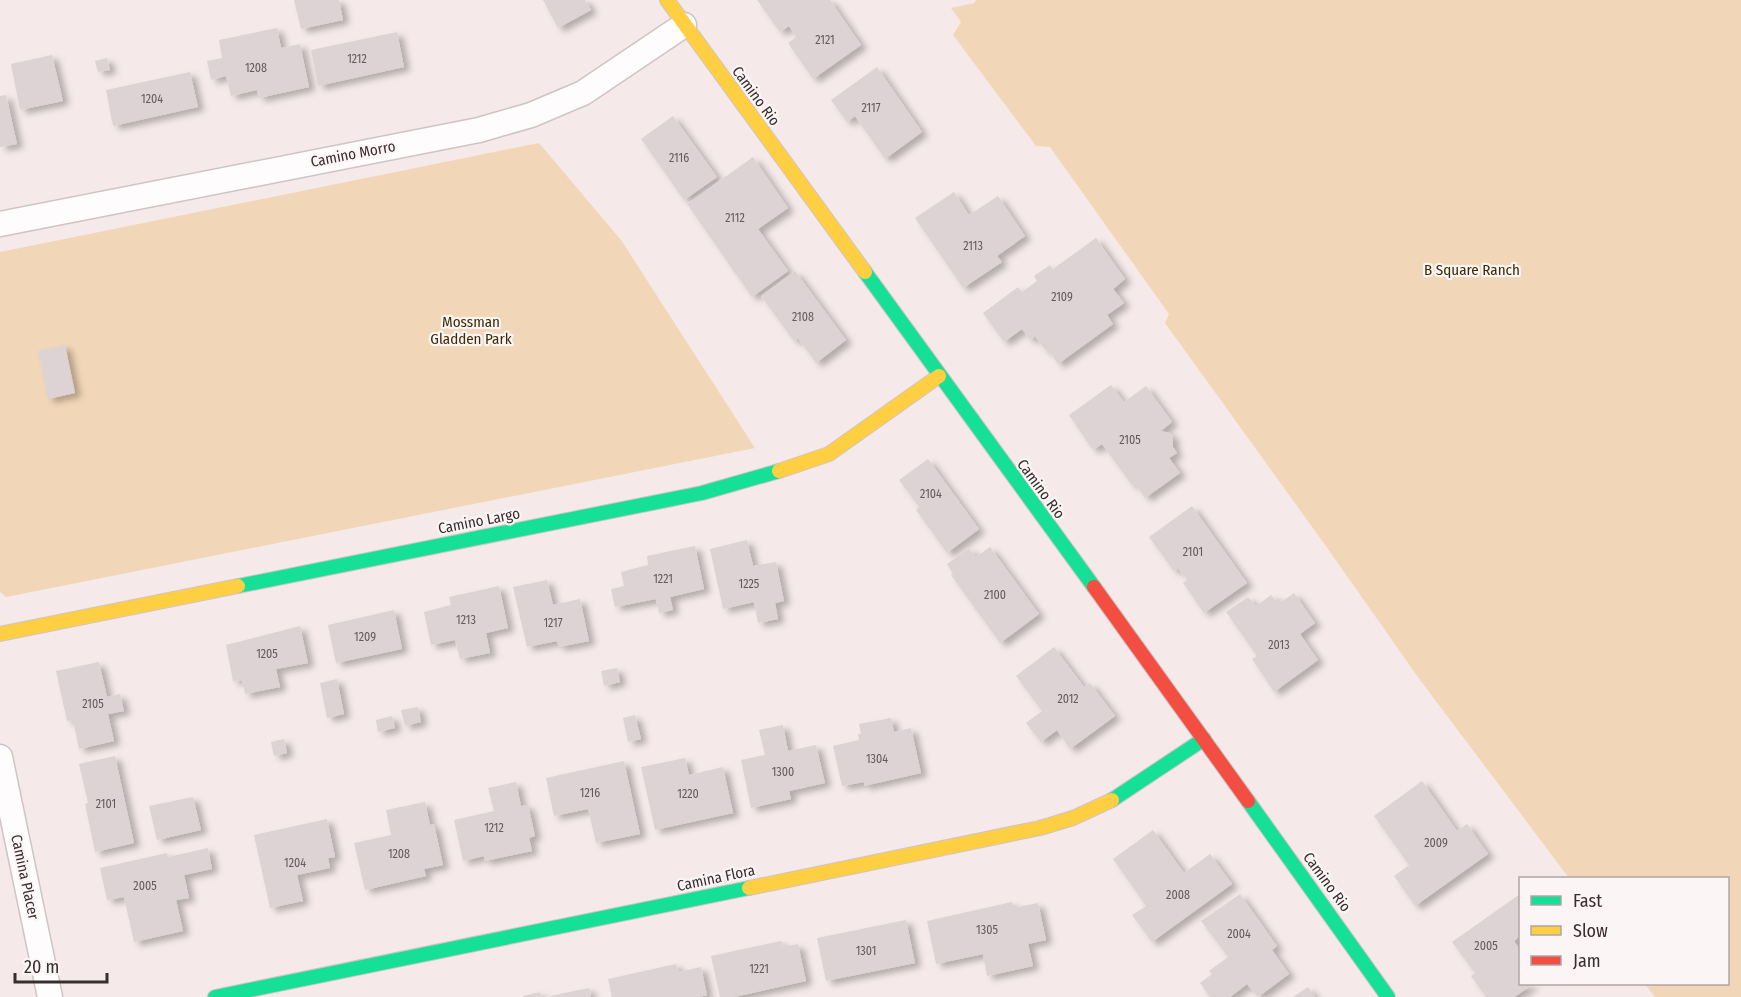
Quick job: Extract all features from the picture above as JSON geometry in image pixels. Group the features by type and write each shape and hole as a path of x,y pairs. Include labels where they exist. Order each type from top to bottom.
{"street":[{"name":"Camino Rio","path":"667,0 1204,739 1388,997"},
{"name":"Camino Morro","path":"0,224 479,130 531,115 583,93 684,25"},
{"name":"Camino Largo","path":"0,634 702,493 772,474 829,454 939,376"},
{"name":"Camina Flora","path":"215,997 1040,828 1073,818 1118,797 1204,739"},
{"name":"Camina Placer","path":"0,757 50,997"}],"green space":[{"name":"B Square Ranch","path":"976,0 1741,0 1741,997 1655,997 1646,985 1729,985 1729,877 1568,877 1420,680 1165,323 1169,314 1050,147 1036,146 953,35 961,22 951,8 974,3"},
{"name":"Mossman Gladden Park","path":"539,143 621,240 755,448 6,597 0,592 0,252"}],"building":[{"path":"294,0 339,0 343,20 301,29"},
{"path":"543,0 585,0 591,10 558,28"},
{"path":"757,0 830,0 861,45 813,79 788,43 796,37 789,26 780,32"},
{"path":"277,28 281,48 300,44 309,87 259,98 257,90 231,96 226,76 211,80 207,61 222,58 219,40"},
{"path":"397,32 404,67 318,86 311,50"},
{"path":"52,55 63,101 20,110 11,64"},
{"path":"107,58 110,70 98,72 95,61"},
{"path":"877,67 922,132 885,159 855,116 847,122 831,100"},
{"path":"190,72 198,107 113,126 106,90"},
{"path":"6,95 17,144 0,147 0,96"},
{"path":"673,116 717,177 684,200 641,139"},
{"path":"753,157 788,208 758,229 788,271 752,297 687,204"},
{"path":"954,192 969,215 998,196 1025,236 997,256 1002,262 963,288 915,218"},
{"path":"1096,238 1125,279 1113,289 1124,303 1107,315 1113,324 1058,364 1035,336 1030,340 1022,329 1004,342 983,313 1018,287 1022,292 1037,281 1034,276 1050,265 1053,269"},
{"path":"795,271 846,340 816,363 798,338 794,341 761,296"},
{"path":"65,345 75,393 48,399 38,351"},
{"path":"1111,385 1124,402 1146,386 1172,422 1161,431 1170,433 1173,437 1173,447 1177,453 1169,458 1180,473 1145,498 1135,483 1132,485 1102,444 1093,450 1069,415"},
{"path":"928,459 979,529 947,553 916,510 919,507 899,480"},
{"path":"1192,506 1247,583 1204,613 1183,583 1187,580 1178,568 1174,571 1149,537"},
{"path":"747,540 753,566 776,562 784,601 775,603 778,619 758,623 754,602 723,609 710,549"},
{"path":"695,546 704,589 670,597 673,610 659,613 656,599 615,607 611,589 624,586 621,572 648,565 647,556"},
{"path":"990,547 1039,614 1000,643 951,575 953,574 947,564 969,548 976,557"},
{"path":"547,580 553,605 580,599 589,641 559,647 557,641 527,647 513,587"},
{"path":"499,586 508,628 486,633 490,653 460,659 455,640 431,645 424,612 451,605 449,597"},
{"path":"1294,593 1315,623 1300,634 1318,660 1274,692 1252,659 1257,656 1226,612 1248,597 1256,606 1271,595 1275,600 1279,598 1281,602"},
{"path":"394,610 402,649 336,663 328,625"},
{"path":"300,626 308,663 276,669 280,687 245,694 242,680 233,681 226,645"},
{"path":"1054,647 1084,687 1090,683 1115,716 1070,749 1057,730 1041,742 1026,723 1042,711 1016,676"},
{"path":"99,662 107,697 120,694 124,711 108,714 114,741 79,749 73,720 67,721 56,671"},
{"path":"617,668 620,682 604,686 601,671"},
{"path":"337,679 344,714 327,718 320,683"},
{"path":"418,707 421,722 405,726 401,710"},
{"path":"635,715 641,739 628,742 623,718"},
{"path":"392,716 395,728 378,732 376,720"},
{"path":"891,718 894,732 911,728 921,773 864,786 864,782 842,786 833,746 859,740 858,734 861,734 859,724"},
{"path":"783,725 788,751 816,745 825,783 789,791 791,799 751,808 741,760 765,755 759,730"},
{"path":"284,739 287,753 274,756 271,742"},
{"path":"115,756 134,843 95,852 85,804 88,803 79,764"},
{"path":"685,758 689,775 723,767 733,813 655,830 641,767"},
{"path":"624,761 640,834 596,843 588,809 554,816 546,778"},
{"path":"1422,781 1457,831 1467,824 1488,854 1415,906 1394,876 1409,865 1374,816"},
{"path":"516,782 521,806 528,805 535,836 529,838 532,851 485,861 484,856 463,861 454,820 494,811 488,788"},
{"path":"193,797 201,830 157,840 149,806"},
{"path":"425,802 430,825 434,824 443,865 424,869 426,876 365,890 354,843 391,835 386,810"},
{"path":"327,819 335,857 328,858 330,868 297,875 303,901 270,908 254,835"},
{"path":"1153,830 1184,873 1210,854 1232,884 1152,942 1132,915 1146,906 1113,859"},
{"path":"208,848 212,869 184,875 189,898 176,900 183,931 134,942 124,897 107,900 100,868 167,853 168,857"},
{"path":"1240,894 1277,946 1272,950 1289,974 1258,997 1247,984 1230,997 1210,997 1200,983 1212,974 1209,971 1228,957 1201,921"},
{"path":"1519,895 1519,937 1514,941 1519,948 1519,985 1532,985 1514,997 1486,997 1471,976 1475,973 1452,942"},
{"path":"1012,902 1013,908 1038,903 1046,940 1028,944 1033,966 987,976 983,954 936,964 927,921"},
{"path":"906,920 915,963 826,981 817,938"},
{"path":"781,941 783,947 798,944 806,981 734,997 720,997 711,956"},
{"path":"676,964 679,972 701,967 707,995 699,997 612,997 608,979"},
{"path":"1308,987 1315,997 1293,997"},
{"path":"589,988 591,997 550,997 550,996"},
{"path":"540,992 541,997 523,997 523,996"}],"traffic: fast":[{"path":"865,272 1094,587"},
{"path":"238,586 702,493 779,471"},
{"path":"1112,800 1204,739"},
{"path":"1248,801 1388,997"},
{"path":"215,997 749,888"}],"traffic: slow":[{"path":"667,0 865,272"},
{"path":"779,471 829,454 939,376"},
{"path":"0,634 238,586"},
{"path":"749,888 1040,828 1073,818 1112,800"}],"traffic: jam":[{"path":"1094,587 1248,801"}]}
